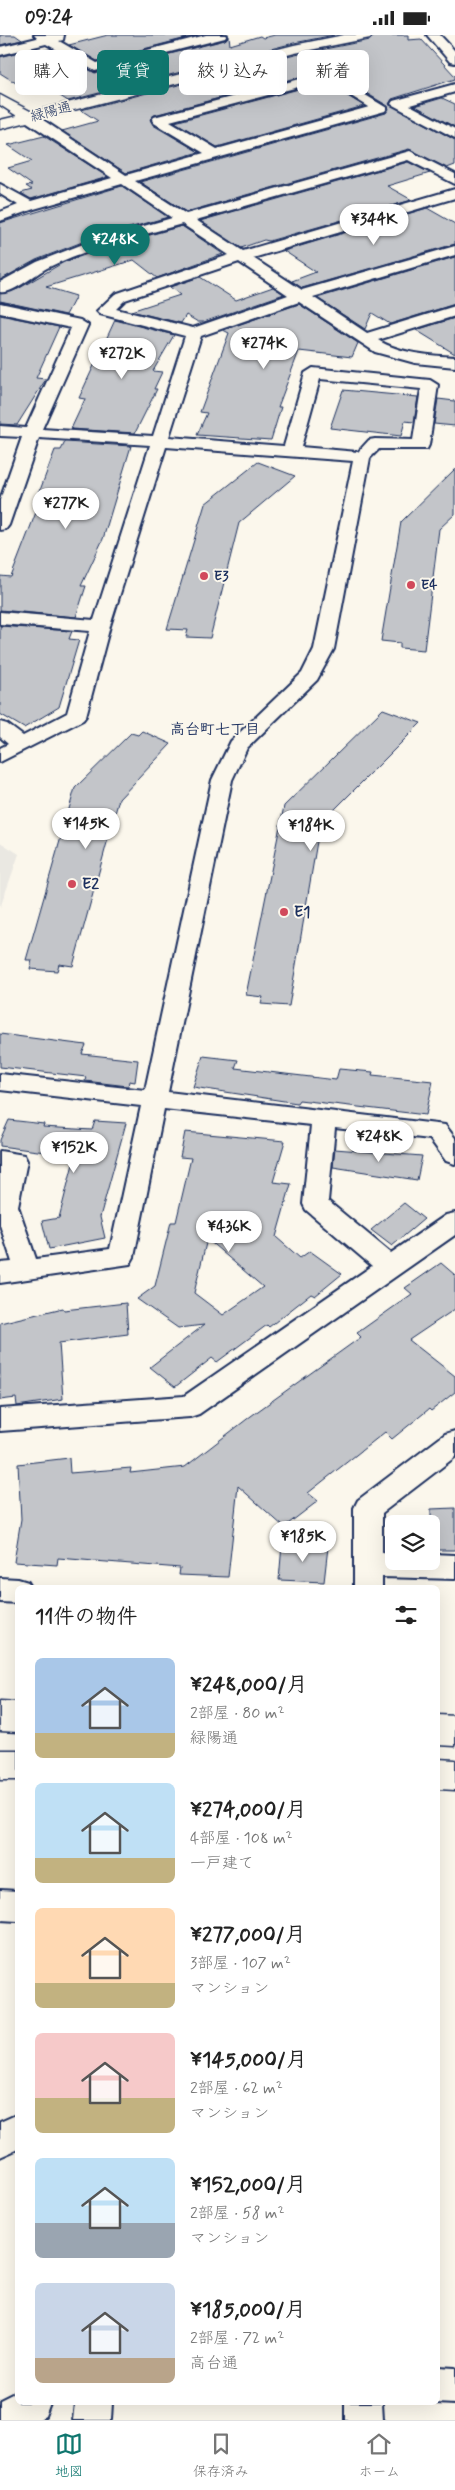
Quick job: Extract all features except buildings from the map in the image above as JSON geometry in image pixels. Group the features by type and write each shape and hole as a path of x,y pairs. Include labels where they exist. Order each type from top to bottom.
{"street":[{"path":"0,51 44,37 66,35"},
{"path":"44,37 95,67 221,35"},
{"name":"緑陽通","path":"0,125 294,49 365,35"},
{"path":"433,35 455,59"},
{"path":"0,217 29,206 380,109 327,76 159,120 215,154"},
{"path":"455,88 398,104 455,134"},
{"path":"0,99 381,349 400,355 455,362"},
{"path":"0,287 4,288 42,265 96,244 410,155 455,180"},
{"path":"0,188 29,206"},
{"path":"455,193 239,257 120,297 105,311 194,333 300,296 455,250"},
{"path":"0,308 80,325 32,433 0,525"},
{"path":"364,339 455,311"},
{"path":"0,756 76,716 101,625 194,333"},
{"path":"0,1273 26,1268 121,1257 222,780 238,745 310,676 324,649 362,457 375,444 421,445 430,385 313,373 291,452"},
{"path":"0,431 362,457"},
{"path":"0,618 101,625"},
{"path":"0,728 22,744"},
{"path":"0,1082 437,1131 455,1155"},
{"path":"324,1119 315,1204 389,1267"},
{"path":"0,1160 15,1161 6,1206 26,1268"},
{"path":"0,1419 190,1406 455,1222"},
{"path":"455,1442 368,1508 368,1576 455,1567"},
{"path":"0,1590 15,1591"},
{"path":"0,1717 15,1717"},
{"path":"440,1730 455,1731"},
{"path":"0,1765 15,1765"},
{"path":"440,1774 455,1775"},
{"path":"0,1905 15,1906"},
{"path":"0,2139 15,2132"},
{"path":"440,2385 455,2385"},
{"path":"0,2420 28,2405"},
{"path":"92,2420 94,2405"},
{"path":"364,2405 364,2420"}],"shaded area":[{"path":"0,842 19,854 0,908"}],"place":[{"name":"E3","path":"204,576"},
{"name":"E4","path":"411,585"},
{"name":"E2","path":"72,884"},
{"name":"E1","path":"284,912"}],"district":[{"name":"高台町七丁目","path":"215,730"}]}
